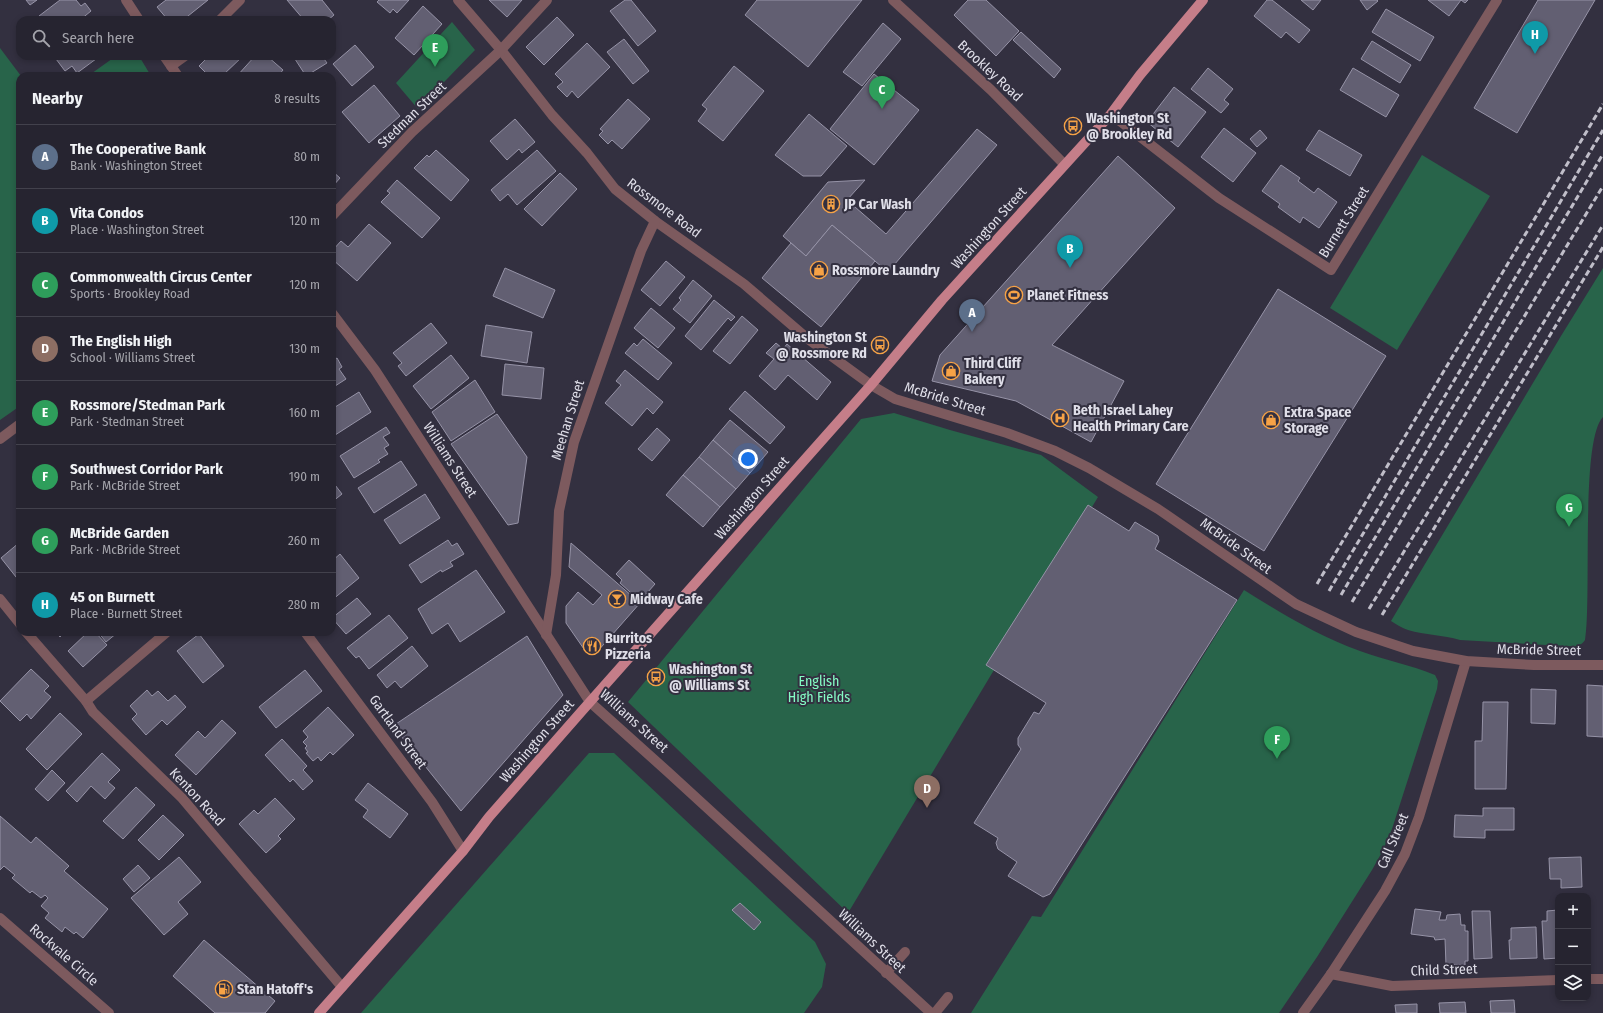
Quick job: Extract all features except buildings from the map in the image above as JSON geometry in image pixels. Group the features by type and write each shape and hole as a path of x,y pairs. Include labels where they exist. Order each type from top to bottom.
{"main road":[{"name":"Washington Street","path":"319,1013 463,851 489,817 590,702 871,385 942,300 1111,114 1140,75 1203,0"}],"street":[{"path":"126,0 137,16"},
{"path":"224,16 240,0"},
{"name":"Rossmore Road","path":"458,0 501,50 552,115 587,153 615,189 655,222 744,284 808,339 871,385"},
{"name":"Stedman Street","path":"336,212 412,132 501,50 547,0"},
{"name":"Brookley Road","path":"893,0 991,90 1064,164"},
{"name":"Burnett Street","path":"1111,114 1219,198 1331,270 1497,0"},
{"path":"167,60 175,72"},
{"path":"171,66 179,60"},
{"name":"Meehan Street","path":"546,635 556,575 559,511 574,442 641,251 655,222"},
{"name":"Williams Street","path":"336,318 375,370 590,702 931,1013"},
{"name":"McBride Street","path":"871,385 895,399 1007,433 1055,451 1095,471 1194,533 1285,598 1330,621 1384,642 1419,652 1466,661 1534,665 1603,665"},
{"path":"0,439 16,427"},
{"path":"0,599 16,619"},
{"name":"Kenton Road","path":"29,636 86,701 93,712 182,798 342,987"},
{"path":"86,701 162,636"},
{"name":"Gartland Street","path":"308,636 432,802 463,851"},
{"name":"Call Street","path":"1303,1013 1331,974 1385,891 1407,849 1440,749 1466,661"},
{"name":"Rockvale Circle","path":"0,918 109,1013"},
{"path":"886,973 905,952"},
{"name":"Child Street","path":"1331,974 1392,986 1555,980"},
{"path":"1591,979 1603,978"},
{"path":"935,1013 948,997"}],"green space":[{"path":"452,22 475,50 418,109 396,83"},
{"path":"0,48 18,72 16,72 16,409 0,420"},
{"path":"110,60 141,60 149,72 94,72"},
{"path":"1422,155 1490,196 1397,350 1330,308"},
{"path":"1603,268 1603,417 1596,432 1591,456 1588,522 1588,591 1585,640 1581,644 1573,646 1460,640 1414,632 1399,626 1391,621"},
{"name":"English High Fields","path":"894,413 1041,455 1098,497 848,913 628,702 861,419"},
{"path":"1244,590 1329,638 1360,651 1435,675 1438,681 1437,689 1392,829 1382,852 1317,957 1279,1013 971,1013 1032,916 1041,917"},
{"path":"589,753 614,753 815,942 826,964 822,987 804,1013 361,1013"}],"railway":[{"path":"1317,584 1603,104"},
{"path":"1329,591 1603,130"},
{"path":"1341,595 1603,154"},
{"path":"1352,602 1603,186"},
{"path":"1369,609 1603,225"},
{"path":"1382,615 1603,247"}],"place":[{"name":"45 on Burnett","path":"1535,54"},
{"name":"Rossmore/Stedman Park","path":"435,67"},
{"name":"Commonwealth Circus Center","path":"882,109"},
{"name":"Washington St @ Brookley Rd","path":"1073,126"},
{"name":"JP Car Wash","path":"831,204"},
{"name":"Vita Condos","path":"1070,268"},
{"name":"Rossmore Laundry","path":"819,270"},
{"name":"Planet Fitness","path":"1014,295"},
{"name":"The Cooperative Bank","path":"972,332"},
{"name":"Washington St @ Rossmore Rd","path":"880,345"},
{"name":"Third Cliff Bakery","path":"951,371"},
{"name":"Beth Israel Lahey Health Primary Care","path":"1060,418"},
{"name":"Extra Space Storage","path":"1271,420"},
{"name":"McBride Garden","path":"1569,527"},
{"name":"Midway Cafe","path":"617,599"},
{"name":"Burritos Pizzeria","path":"592,646"},
{"name":"Washington St @ Williams St","path":"656,677"},
{"name":"Southwest Corridor Park","path":"1277,759"},
{"name":"The English High","path":"927,808"},
{"name":"Stan Hatoff's","path":"224,989"}]}
